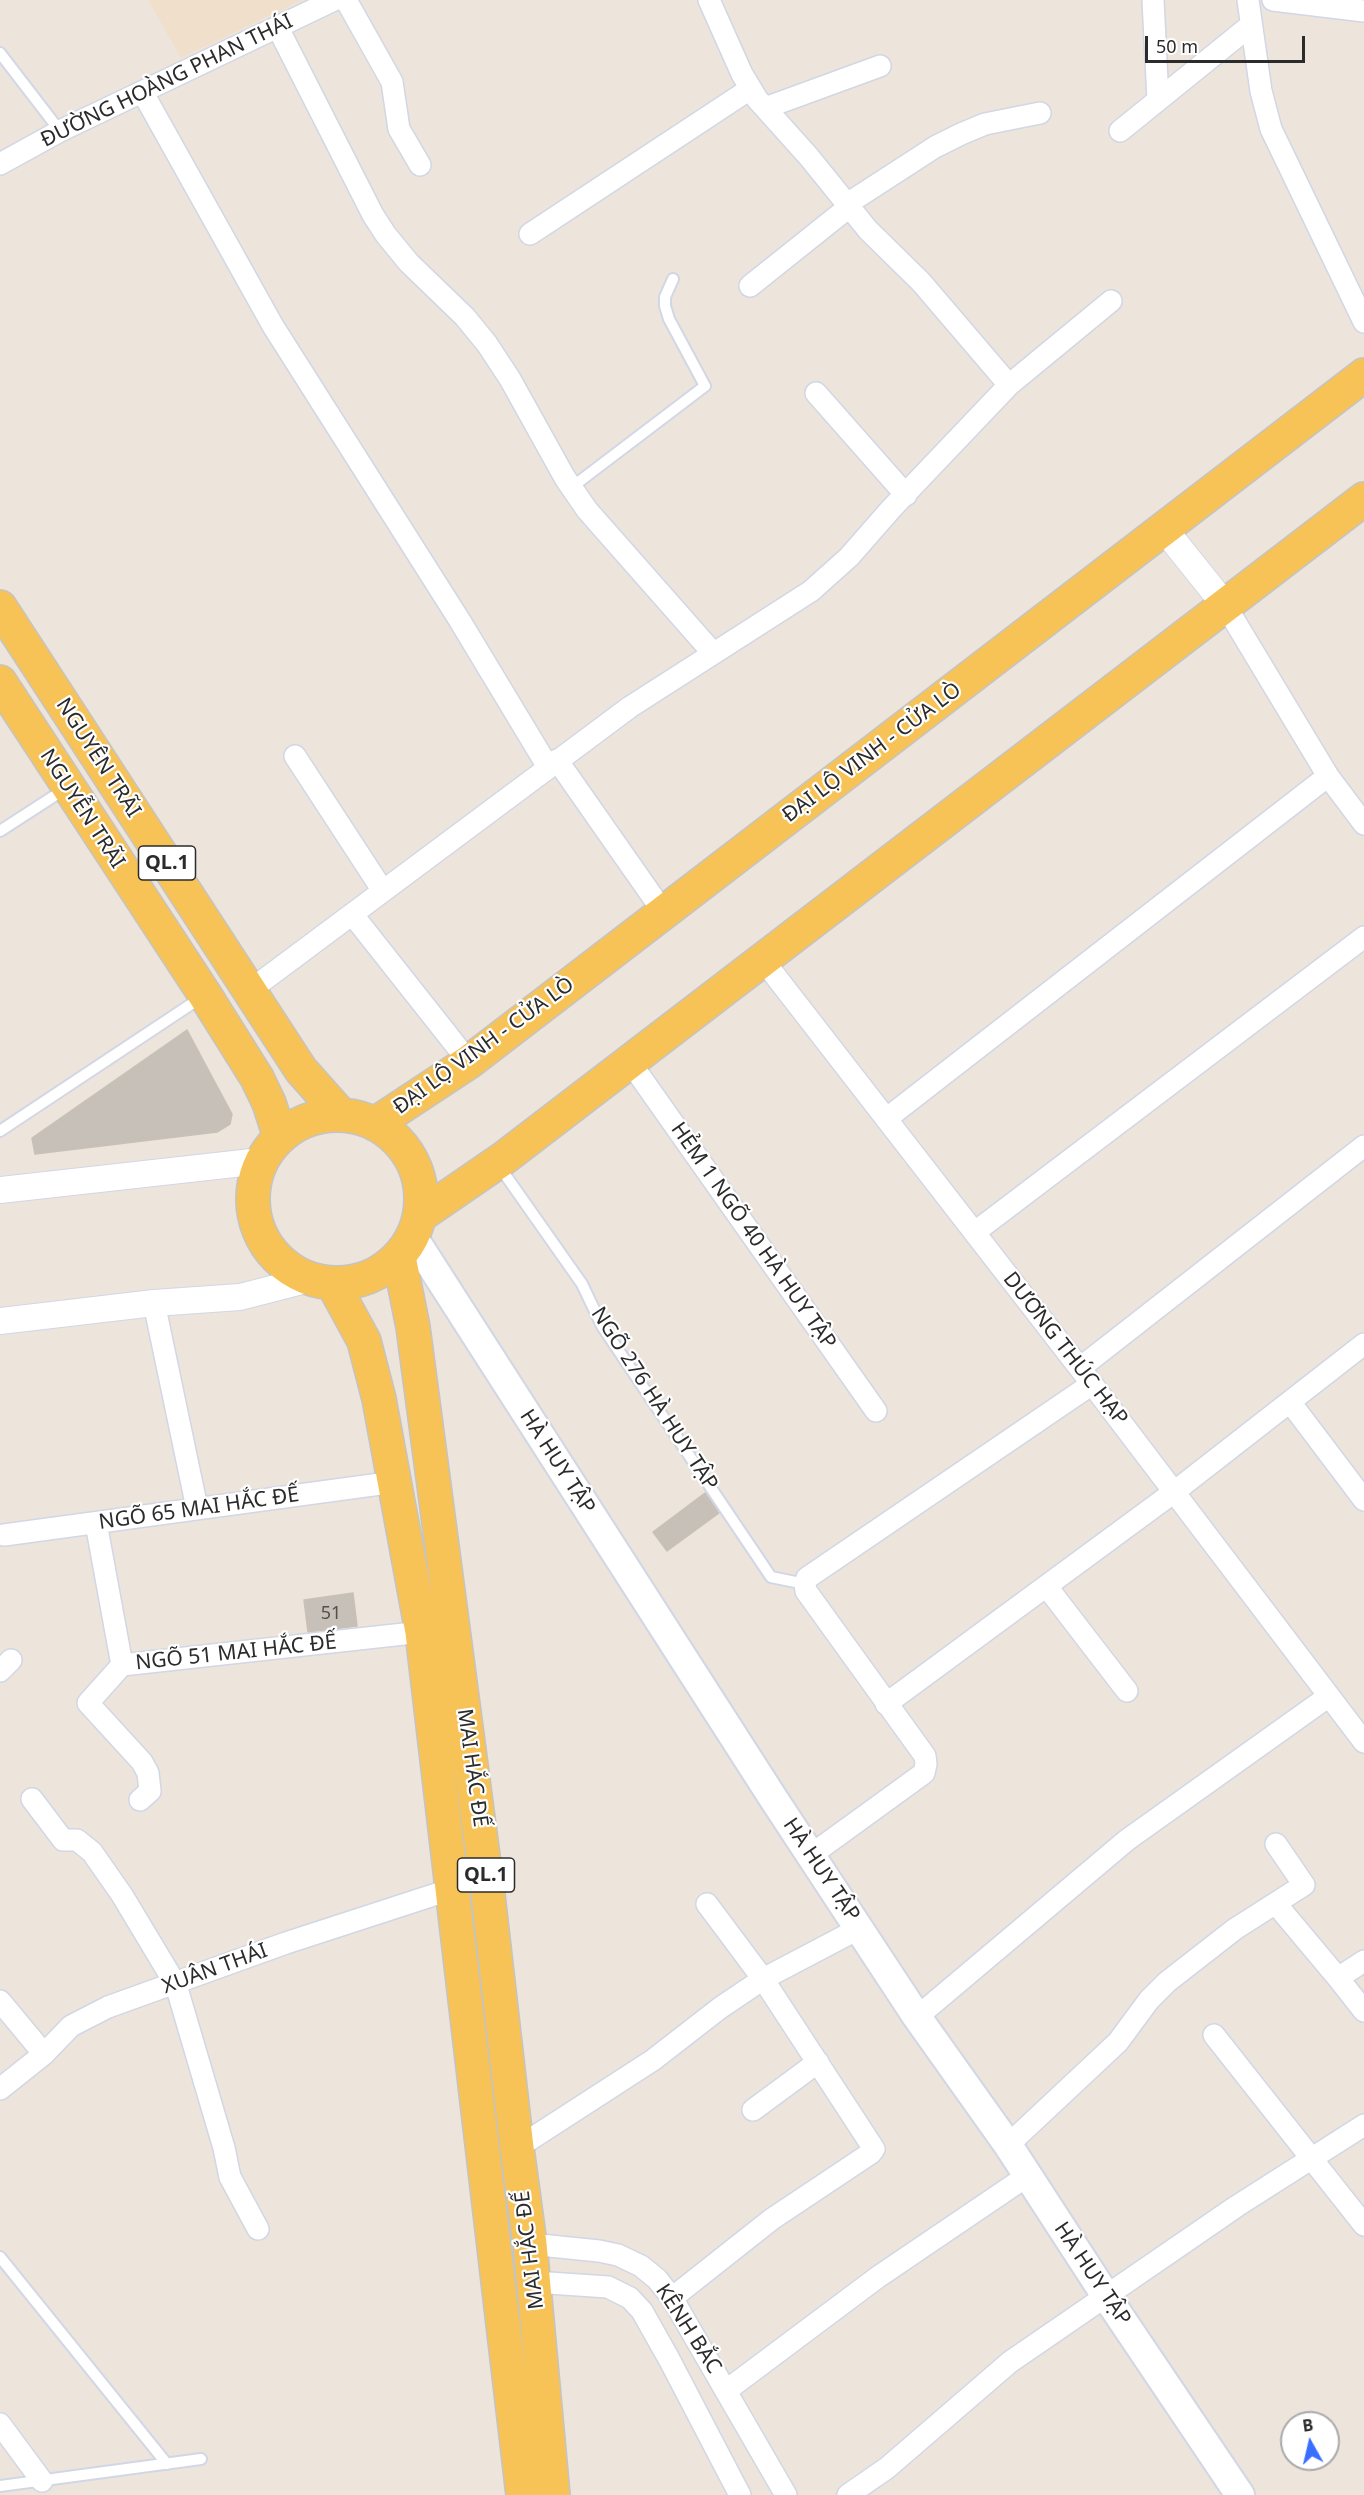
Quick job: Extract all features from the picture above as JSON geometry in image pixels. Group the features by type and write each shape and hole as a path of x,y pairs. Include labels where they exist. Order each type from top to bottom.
{"main road":[{"name":"ĐẠI LỘ VINH - CỬA LÒ","path":"375,1124 469,1062 1364,375"},
{"path":"270,1149 253,1184 252,1200 258,1231 270,1252 288,1268 321,1282 357,1281 380,1272 411,1236 497,1163 1364,499"},
{"name":"NGUYÊN TRÃI","path":"0,607 301,1070 340,1114"},
{"name":"NGUYỄN TRÃI","path":"0,682 205,995"},
{"name":"QL.1","path":"205,995 257,1078 270,1149"},
{"name":"QL.1","path":"270,1149 294,1126 316,1117 340,1114 364,1119 386,1130 404,1146 416,1167 422,1191 411,1236"},
{"name":"HÀ HUY TẬP","path":"411,1236 917,2017 1008,2145 1240,2495"},
{"name":"MAI HẮC ĐẾ","path":"411,1236 413,1327 484,1862 530,2244 553,2495"},
{"name":"MAI HẮC ĐẾ","path":"321,1282 364,1341 379,1399 422,1632 523,2495"}],"street":[{"name":"ĐƯỜNG HOÀNG PHAN THÁI","path":"0,164 60,132 334,0"},
{"path":"346,0 392,82 399,129 420,165"},
{"path":"709,0 750,89 868,230 921,282 1009,385"},
{"path":"1154,0 1158,100"},
{"path":"1248,0 1261,91 1271,129 1364,322"},
{"path":"1273,0 1364,10"},
{"path":"1120,131 1251,25"},
{"path":"278,28 386,235 409,263 465,317 487,344 572,487 608,536 713,653"},
{"path":"765,108 880,66"},
{"path":"530,234 750,89"},
{"path":"143,93 273,326 460,621 552,764 664,913"},
{"path":"750,286 848,206 935,147 961,134 994,122 1040,113"},
{"path":"249,991 552,764 659,687 811,591 849,557 1009,385 1111,302"},
{"path":"816,393 906,495"},
{"path":"1164,529 1225,605 1328,776 1364,824"},
{"path":"295,756 383,891"},
{"path":"886,1119 1328,776"},
{"path":"352,914 469,1062"},
{"path":"975,1232 1364,937"},
{"name":"DƯƠNG THÚC HẠP","path":"763,960 1086,1376 1364,1742"},
{"name":"HẺM 1 NGÕ 40 HÀ HUY TẬP","path":"630,1062 876,1411"},
{"path":"811,1855 924,1773 926,1764 925,1755 806,1591 804,1584 807,1578 1086,1376 1364,1146"},
{"path":"0,1190 270,1149"},
{"path":"0,1321 154,1303 240,1297 321,1282"},
{"path":"154,1303 197,1508"},
{"path":"886,1704 1174,1492 1364,1344"},
{"path":"1290,1402 1364,1500"},
{"name":"NGÕ 65 MAI HẮC ĐẾ","path":"4,1535 395,1482"},
{"name":"NGÕ 51 MAI HẮC ĐẾ","path":"96,1523 122,1665 422,1632"},
{"path":"1047,1587 1127,1691"},
{"path":"122,1665 88,1702 142,1762 148,1773 150,1791 140,1800"},
{"path":"917,2017 1127,1840 1329,1695"},
{"path":"32,1799 63,1840 77,1840 92,1852 122,1895 176,1984 224,2148 230,2177 258,2229"},
{"path":"1008,2145 1118,2042 1149,2000 1167,1982 1213,1945 1304,1885 1276,1844"},
{"name":"XUÂN THÁI","path":"0,2089 44,2054 71,2026 108,2007 286,1943 452,1889"},
{"path":"672,2298 772,2219 871,2153 874,2146 763,1979 707,1904"},
{"path":"1276,1904 1364,2011"},
{"path":"517,2148 653,2060 720,2008 763,1979 860,1928"},
{"path":"1338,1978 1364,1961"},
{"path":"0,2001 44,2054"},
{"path":"1214,2035 1364,2225"},
{"path":"753,2110 818,2062"},
{"path":"848,2495 887,2468 1010,2361 1311,2157 1364,2125"},
{"path":"727,2390 878,2277 1027,2176"},
{"name":"KÊNH BẮC","path":"530,2244 618,2255 640,2266 657,2280 672,2298 786,2495"},
{"path":"622,2293 640,2266"},
{"name":"KÊNH BẮC","path":"534,2282 599,2285 622,2293 642,2311 740,2495"},
{"path":"0,2424 42,2481"}],"lane":[{"path":"0,53 60,132"},
{"path":"572,487 705,386 669,319 665,306 665,297 673,279"},
{"path":"0,831 68,787"},
{"path":"0,1131 205,995"},
{"name":"NGÕ 276 HÀ HUY TẬP","path":"497,1163 582,1284 602,1326 771,1577 804,1584"},
{"path":"0,2257 167,2464"},
{"path":"0,2486 201,2459"}],"shaded area":[{"path":"148,0 302,0 181,58"}],"building":[{"path":"187,1030 232,1114 230,1124 217,1132 35,1154 32,1138"},
{"path":"705,1493 719,1513 667,1551 653,1532"},
{"path":"353,1593 357,1626 308,1632 304,1600"}]}
